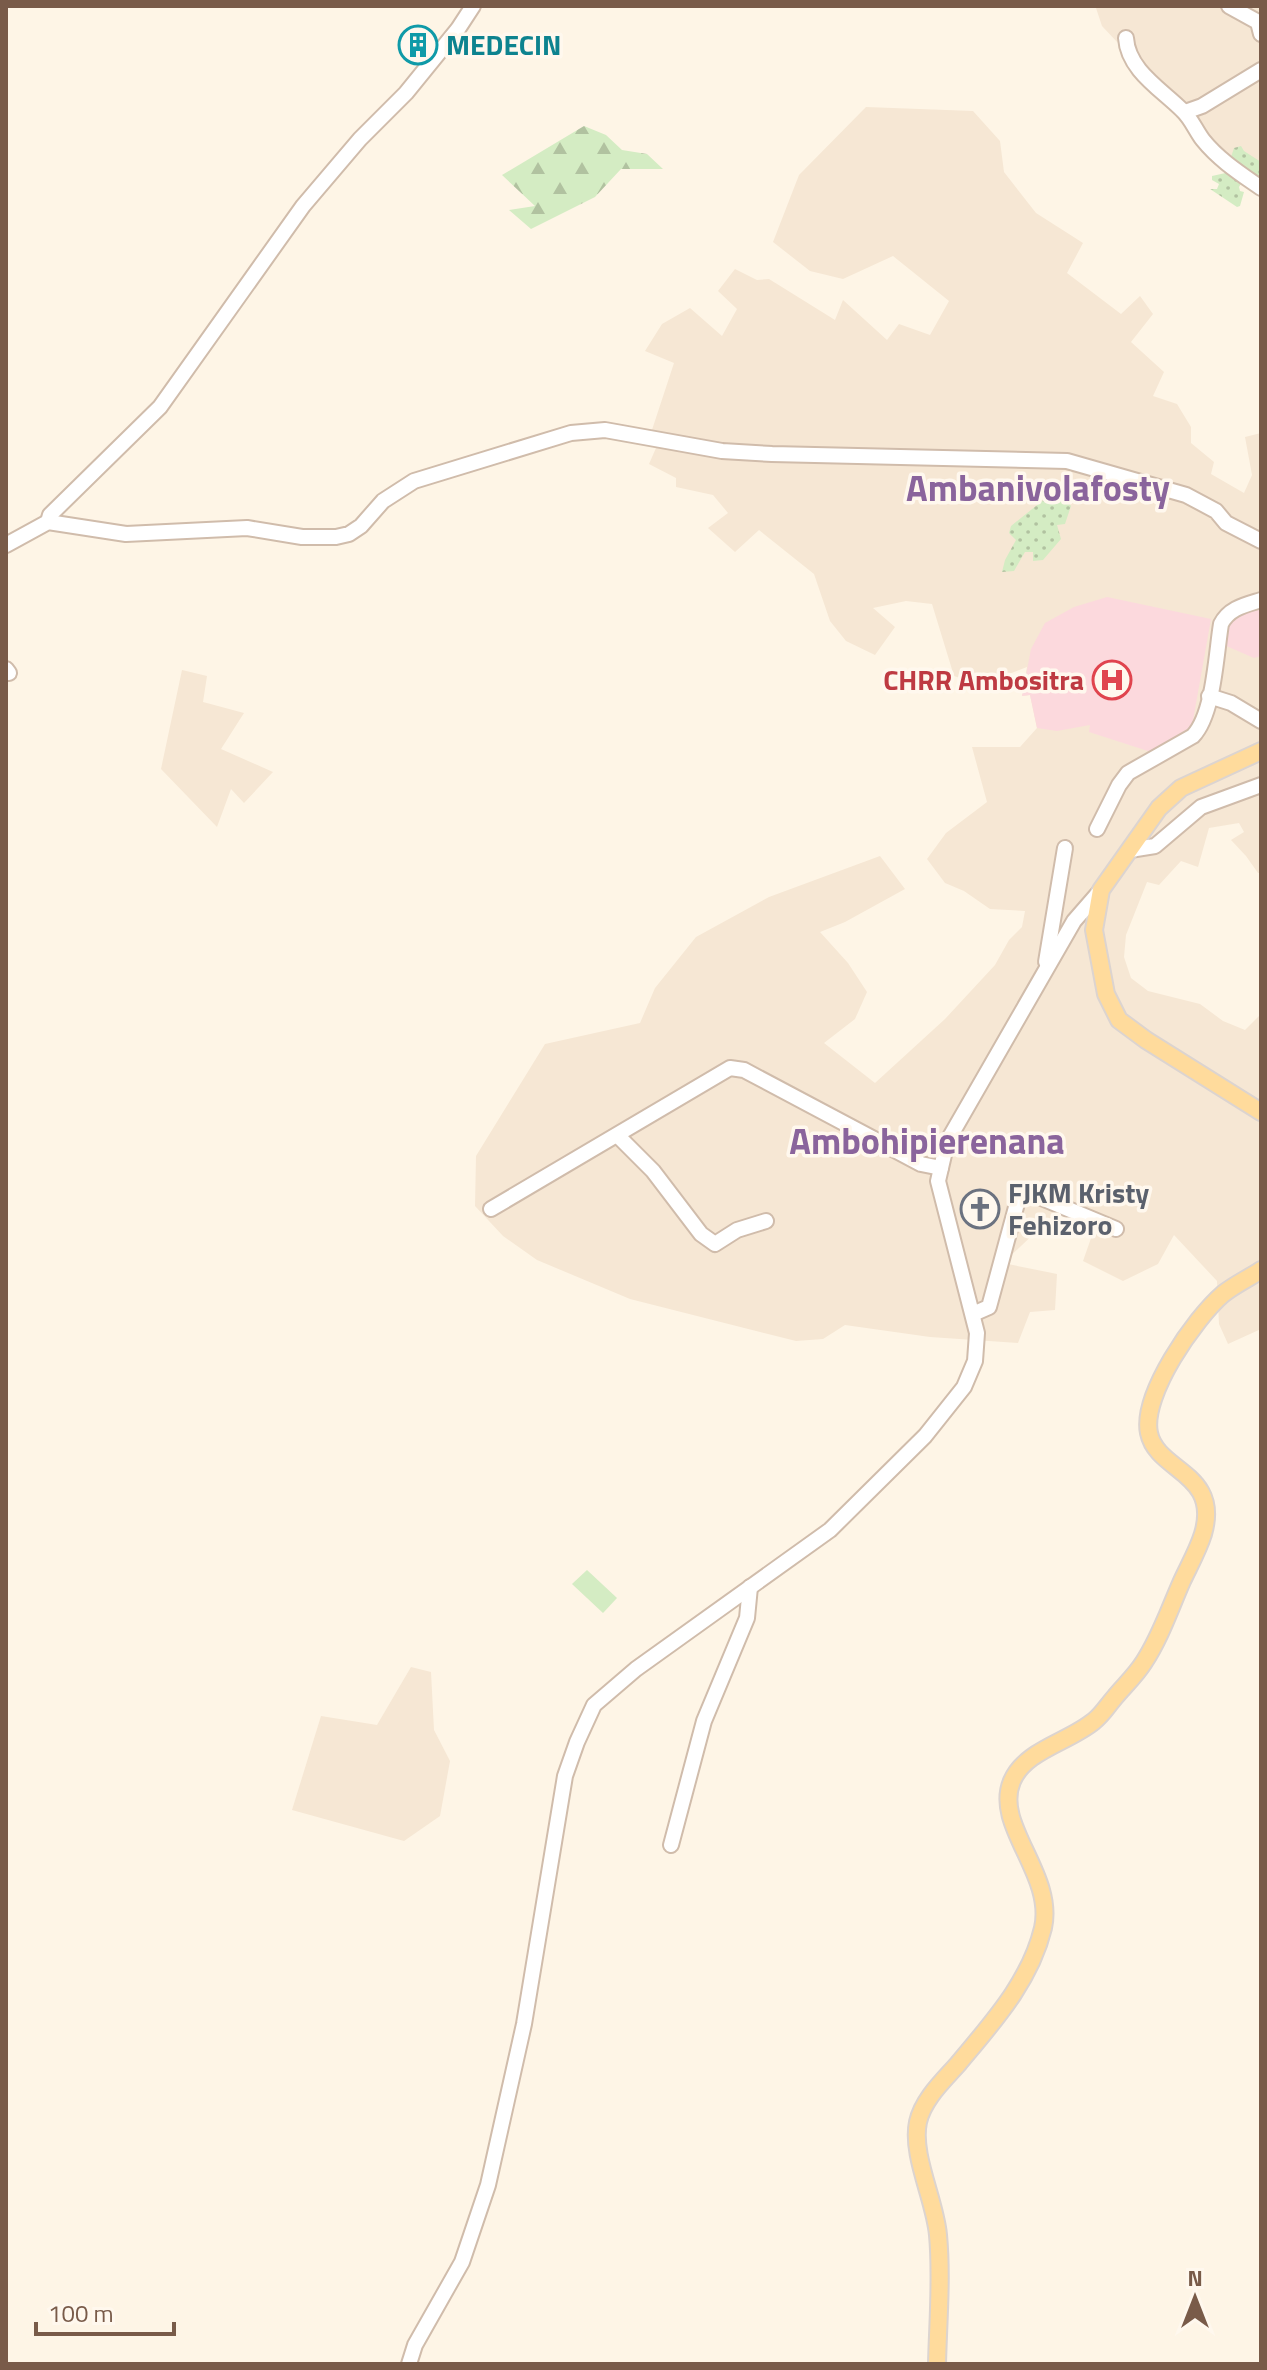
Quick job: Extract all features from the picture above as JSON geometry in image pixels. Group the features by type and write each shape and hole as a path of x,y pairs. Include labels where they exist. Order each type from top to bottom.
{"main road":[{"path":"1261,751 1181,788 1159,808 1101,890 1094,930 1106,994 1119,1020 1261,1112"},
{"path":"937,2364 938,2234 917,2138 919,2120 930,2098 1010,2001 1042,1929 1045,1906 1042,1887 1007,1803 1012,1781 1035,1756 1097,1719 1143,1663 1156,1640 1203,1533 1206,1512 1200,1491 1191,1477 1159,1451 1149,1434 1153,1397 1204,1315 1224,1294 1261,1270"}],"street":[{"path":"48,522 50,515 160,407 303,206 360,139 406,93 473,6"},
{"path":"1229,6 1258,22 1261,34"},
{"path":"1126,38 1127,51 1142,73 1185,112 1204,141 1233,169 1261,188"},
{"path":"1185,112 1202,106 1261,70"},
{"path":"6,545 48,522 126,534 247,528 302,537 336,537 349,534 361,526 383,501 414,481 571,433 605,430 722,451 759,454 1067,461 1186,495 1216,511 1226,523 1261,541"},
{"path":"1097,829 1128,773 1193,736 1201,728 1221,624 1225,616 1236,608 1261,600"},
{"path":"1209,696 1231,703 1261,721"},
{"path":"1130,850 1155,846 1201,807 1261,785"},
{"path":"1045,969 1065,848"},
{"path":"409,2364 415,2345 462,2262 488,2185 524,2024 565,1776 594,1705 636,1669 830,1530 925,1436 964,1387 975,1361 977,1333 938,1181 947,1142 1074,921 1101,890"},
{"path":"491,1209 730,1068 744,1070 921,1164 941,1168"},
{"path":"618,1136 653,1171 701,1234 715,1244 737,1230 766,1221"},
{"path":"973,1314 989,1307 1022,1193 1032,1194 1116,1229"},
{"path":"671,1845 704,1721 747,1618 750,1587"}],"shaded area":[{"path":"1261,6 1261,186 1187,128 1136,62 1102,26 1096,8 1056,7"},
{"path":"866,107 973,111 1000,141 1004,172 1036,213 1083,243 1067,273 1121,314 1140,296 1153,314 1131,342 1164,372 1153,396 1177,404 1191,427 1191,443 1214,462 1211,474 1244,493 1252,475 1245,437 1261,433 1261,873 1231,840 1244,832 1239,823 1209,828 1198,867 1181,861 1159,885 1147,882 1126,935 1124,957 1131,978 1148,991 1200,1004 1223,1021 1245,1030 1261,1014 1261,1329 1228,1344 1219,1324 1217,1281 1174,1235 1158,1264 1123,1281 1083,1261 1096,1224 1058,1211 1003,1263 1057,1274 1055,1310 1030,1312 1018,1343 930,1337 845,1325 823,1339 796,1341 630,1299 537,1260 503,1236 475,1206 476,1156 545,1044 640,1023 655,988 696,937 769,897 880,856 905,889 820,932 848,963 867,992 855,1019 824,1043 875,1083 945,1019 995,965 1009,940 1022,927 1025,911 990,909 964,891 945,883 927,859 946,833 987,802 972,747 1020,747 1037,728 1030,695 1022,696 1027,667 980,685 954,676 932,604 906,601 873,608 895,627 875,655 846,641 830,621 814,574 759,530 735,552 708,528 728,513 713,495 676,487 676,478 649,464 656,448 647,445 674,363 645,351 662,324 690,308 722,336 737,309 718,291 735,269 757,280 769,279 835,320 843,300 887,340 899,324 930,335 949,301 893,256 843,279 810,271 773,242 799,175"},
{"name":"CHRR Ambositra","path":"1107,597 1211,619 1192,726 1151,752 1089,732 1090,725 1057,731 1037,728 1030,695 1022,696 1031,649 1045,623 1074,607"},
{"path":"1261,604 1261,656 1254,658 1224,645 1229,623 1236,614"},
{"path":"182,670 207,676 203,702 244,713 221,749 273,772 244,803 231,789 217,827 161,769"},
{"path":"411,1667 431,1672 434,1730 450,1761 440,1816 404,1841 292,1810 321,1716 377,1725"}],"green space":[{"path":"584,126 606,135 622,150 647,154 663,169 621,169 595,197 531,229 509,210 535,206 502,175"},
{"path":"1241,146 1261,162 1261,183 1231,157 1234,148"},
{"path":"1230,172 1242,182 1239,187 1244,192 1237,207 1210,189 1217,189 1219,184 1212,180 1212,176"},
{"path":"1057,489 1071,506 1065,524 1057,525 1061,539 1043,560 1033,561 1033,552 1025,552 1014,571 1002,572 1016,540 1009,533 1011,526"},
{"path":"587,1570 617,1598 603,1613 572,1584"}],"place":[{"name":"MEDECIN","path":"418,45"},
{"name":"CHRR Ambositra","path":"1112,680"},
{"name":"FJKM Kristy Fehizoro","path":"980,1209"}],"district":[{"name":"Ambanivolafosty","path":"1038,488"},
{"name":"Ambohipierenana","path":"927,1141"}]}
